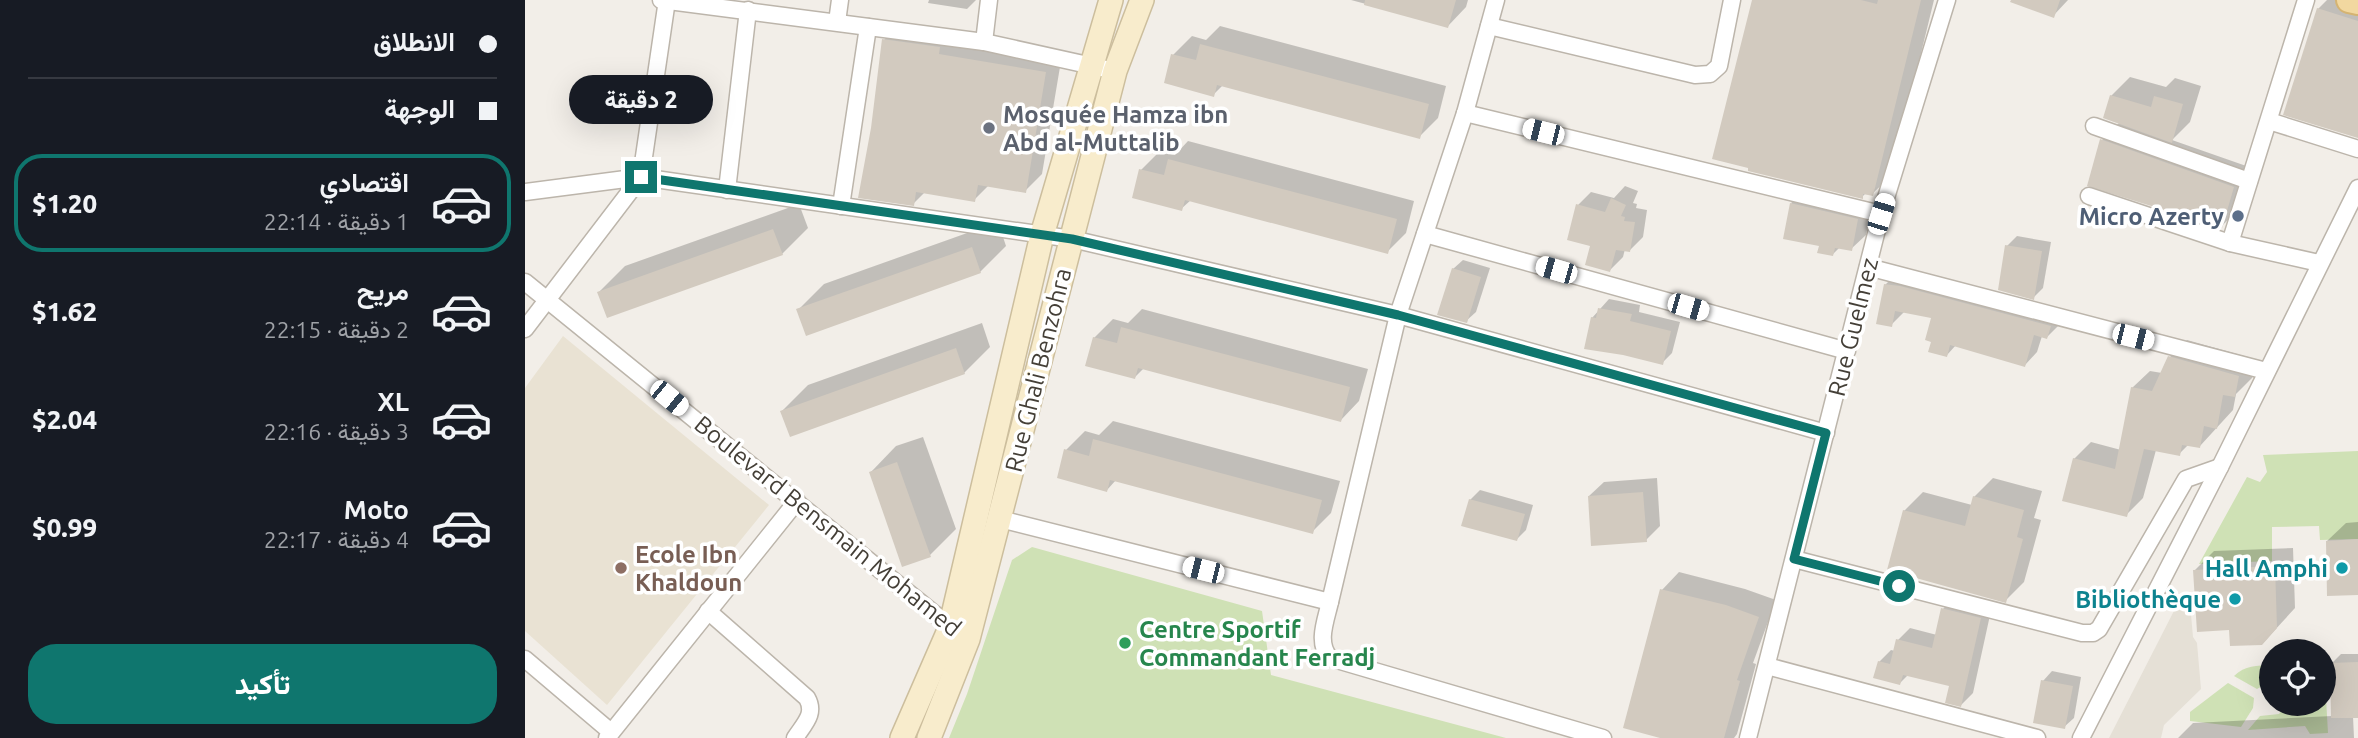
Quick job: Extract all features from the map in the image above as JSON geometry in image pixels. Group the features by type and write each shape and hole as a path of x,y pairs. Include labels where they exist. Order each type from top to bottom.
{"main road":[{"name":"Rue Ghali Benzohra","path":"902,738 959,633 1042,234 1111,0"},
{"name":"Rue Ghali Benzohra","path":"929,738 959,633 1000,519 1115,71 1142,0"},
{"path":"2349,0 2358,2"}],"street":[{"path":"525,329 641,177 665,0 984,42 1115,71"},
{"path":"837,22 840,0"},
{"path":"984,42 989,0"},
{"path":"1496,0 1465,113 1398,315 1322,644 1324,652 1330,658 1603,738"},
{"path":"1489,26 1696,75 1710,74 1719,66 1732,0"},
{"name":"Rue Guelmez","path":"1748,738 1881,214 1947,0"},
{"path":"2230,243 2306,0"},
{"path":"727,190 748,10"},
{"path":"841,206 868,27"},
{"path":"1465,113 1881,214"},
{"path":"2269,121 2358,149"},
{"path":"2094,126 2249,181"},
{"path":"525,192 641,177 1072,239 1398,315 1826,433"},
{"path":"2081,738 2220,467 2358,188"},
{"path":"2089,195 2230,243 2319,263"},
{"path":"1425,233 1847,351"},
{"path":"1868,267 2266,371"},
{"name":"Boulevard Bensmain Mohamed","path":"525,282 959,633"},
{"path":"1794,559 2083,633 2093,633 2099,629 2186,480 2220,467"},
{"path":"525,659 609,735 797,501"},
{"path":"1000,519 1330,602"},
{"path":"708,611 807,698 812,706 811,715 795,738"},
{"path":"1767,666 2037,738"}],"shaded area":[{"name":"Ecole Ibn Khaldoun","path":"563,336 769,505 607,705 525,631 525,388"},
{"path":"2190,603 2201,689 2164,725 2161,738 2109,738 2177,605"}],"green space":[{"path":"2358,451 2358,539 2320,540 2319,526 2272,527 2272,561 2199,564 2247,477 2260,482 2267,472 2263,455"},
{"name":"Centre Sportif Commandant Ferradj","path":"1032,547 1262,611 1271,675 1506,738 949,738 967,694 1012,560"},
{"path":"2259,666 2257,689 2234,676 2238,672"},
{"path":"2228,683 2254,698 2253,708 2241,727 2190,721 2190,712"},
{"path":"2260,716 2327,716 2328,733 2310,734 2305,726 2248,730"}],"building":[{"path":"1365,0 1456,0 1448,28 1364,5"},
{"path":"1752,0 1861,0 1877,4 1878,0 1921,0 1873,196 1863,194 1863,199 1748,171 1748,168 1712,159"},
{"path":"2060,0 2054,18 2010,2"},
{"path":"2317,8 2358,21 2358,138 2283,115"},
{"path":"882,39 940,47 939,54 1046,72 1026,193 978,185 975,202 916,192 914,206 858,198 871,128"},
{"path":"1200,44 1429,104 1420,139 1217,85 1214,97 1164,83 1171,54 1196,60"},
{"path":"2110,95 2151,107 2154,96 2183,104 2172,143 2103,118"},
{"path":"2100,139 2234,187 2222,228 2087,186"},
{"path":"1168,159 1397,219 1388,254 1185,200 1182,211 1132,198 1139,169 1164,175"},
{"path":"1611,198 1626,205 1621,216 1625,217 1624,221 1635,222 1630,252 1616,250 1610,272 1585,265 1590,246 1567,240 1576,204 1605,212"},
{"path":"1790,203 1858,219 1852,251 1835,248 1833,256 1817,253 1819,246 1783,239"},
{"path":"773,229 783,255 607,318 597,292"},
{"path":"2005,245 2042,251 2034,300 1998,290"},
{"path":"972,247 981,273 806,336 796,309"},
{"path":"1452,268 1481,277 1467,323 1437,315"},
{"path":"1884,284 2051,326 2047,339 2034,335 2025,367 1950,345 1947,357 1928,352 1931,342 1925,340 1931,318 1895,311 1892,327 1876,324"},
{"path":"1598,308 1632,314 1630,321 1671,331 1663,365 1584,349 1591,317 1596,318"},
{"path":"1121,327 1350,387 1341,422 1138,368 1135,379 1085,366 1093,337 1117,343"},
{"path":"956,348 965,374 790,437 780,411"},
{"path":"2168,356 2239,376 2235,397 2223,395 2217,429 2204,426 2200,448 2182,445 2180,456 2144,449 2127,517 2062,501 2073,458 2115,469 2131,387 2152,391"},
{"path":"1093,439 1322,500 1313,534 1110,480 1107,492 1057,478 1064,449 1089,456"},
{"path":"897,462 931,557 902,567 869,472"},
{"path":"1643,492 1647,542 1591,546 1588,496"},
{"path":"1973,496 2024,510 2017,537 2023,539 2006,603 1887,570 1903,510 1965,526"},
{"path":"1469,499 1525,514 1517,541 1461,526"},
{"name":"Hall Amphi","path":"2358,539 2358,595 2327,596 2326,541"},
{"name":"Bibliothèque","path":"2275,566 2277,628 2267,639 2259,639 2259,645 2230,646 2229,630 2197,632 2193,570"},
{"path":"1660,589 1726,605 1759,617 1737,680 1740,681 1724,738 1660,738 1623,728"},
{"path":"1941,608 1981,618 1961,707 1945,703 1949,686 1903,675 1900,685 1873,678 1878,661 1890,664 1896,639 1932,648"},
{"path":"2358,662 2358,718 2331,718 2336,716 2336,663"},
{"path":"2041,680 2073,686 2065,729 2033,723"}],"place":[{"name":"Mosquée Hamza ibn Abd al-Muttalib","path":"989,128"},
{"name":"Micro Azerty","path":"2238,216"},
{"name":"Ecole Ibn Khaldoun","path":"621,568"},
{"name":"Hall Amphi","path":"2342,568"},
{"name":"Bibliothèque","path":"2235,599"},
{"name":"Centre Sportif Commandant Ferradj","path":"1125,643"}],"route":[{"path":"641,177 1072,239 1398,315 1826,433 1794,559 1899,586"}]}
